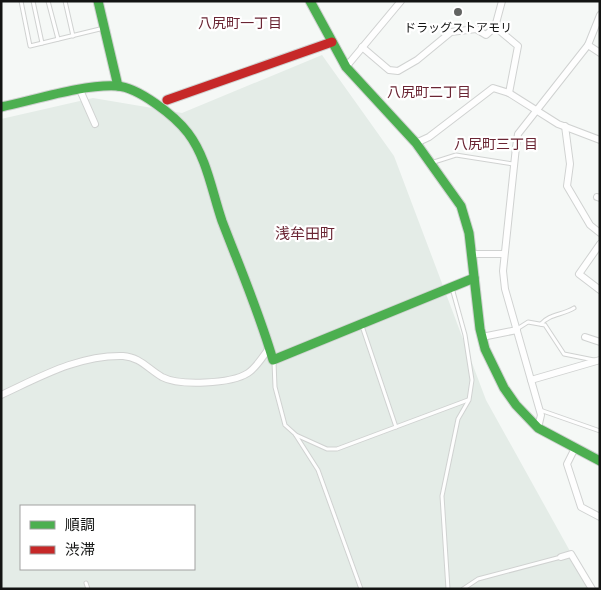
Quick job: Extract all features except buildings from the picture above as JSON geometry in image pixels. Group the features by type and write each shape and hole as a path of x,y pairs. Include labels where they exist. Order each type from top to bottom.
{"street":[{"path":"98,1 118,86"},
{"path":"310,1 346,67 416,143 438,171 460,206 469,233 477,313 482,337 496,374 504,388 516,406 538,428 600,460"},
{"path":"346,67 401,1"},
{"path":"362,47 389,70 398,71 417,60 451,32 476,29 486,34 495,27 502,1"},
{"path":"538,428 541,415 540,410 505,289 504,254 518,134 538,111 588,44 600,15"},
{"path":"495,27 518,46 509,93"},
{"path":"153,101 167,100 234,78 268,62 332,42"},
{"path":"588,44 600,53"},
{"path":"1,107 80,90 118,86 153,101 174,117 189,134 200,153 222,220 274,360 360,322 474,278"},
{"path":"416,143 428,137 493,88 509,93 565,126 600,140"},
{"path":"80,90 95,124"},
{"path":"565,126 570,164 567,178 568,186 590,225 600,233"},
{"path":"600,244 579,274 600,290"},
{"path":"472,254 504,254"},
{"path":"482,337 517,330"},
{"path":"585,337 600,342"},
{"path":"1,396 63,367 105,357 124,356 137,359 170,380 222,381 248,373 270,347"},
{"path":"531,380 598,360"},
{"path":"574,448 567,464 581,507 600,517"},
{"path":"562,557 571,554 592,589"}],"lane":[{"path":"21,1 30,46 104,28"},
{"path":"33,1 42,43"},
{"path":"48,1 58,39"},
{"path":"65,1 73,36"},
{"path":"434,162 456,155 514,164"},
{"path":"448,589 442,496 458,419 469,400 472,380 465,334 452,288"},
{"path":"540,324 546,318 565,313 574,308"},
{"path":"360,322 396,428"},
{"path":"517,330 528,322 540,324 548,329 559,349 564,354 598,360"},
{"path":"274,360 275,387 285,425 295,434 318,470 361,589"},
{"path":"295,434 327,449 336,449 469,400"},
{"path":"540,410 600,431"},
{"path":"463,589 478,580 562,557"},
{"path":"86,583 88,589"}],"shaded area":[{"path":"322,55 394,156 486,400 591,589 1,589 1,119 93,98 182,113"}],"traffic: fast":[{"path":"98,1 118,86"},
{"path":"310,1 346,67 416,143 461,206 469,233 480,329 485,349 504,388 516,405 538,428 600,461"},
{"path":"1,107 89,87 117,86 135,91 145,97 182,126 200,153 222,221 268,342 273,360 474,278"}],"traffic: jam":[{"path":"167,100 332,42"}],"place":[{"name":"ドラッグストアモリ","path":"458,12"}],"district":[{"name":"八尻町一丁目","path":"240,23"},
{"name":"八尻町二丁目","path":"429,92"},
{"name":"八尻町三丁目","path":"496,144"},
{"name":"浅牟田町","path":"305,233"}]}
